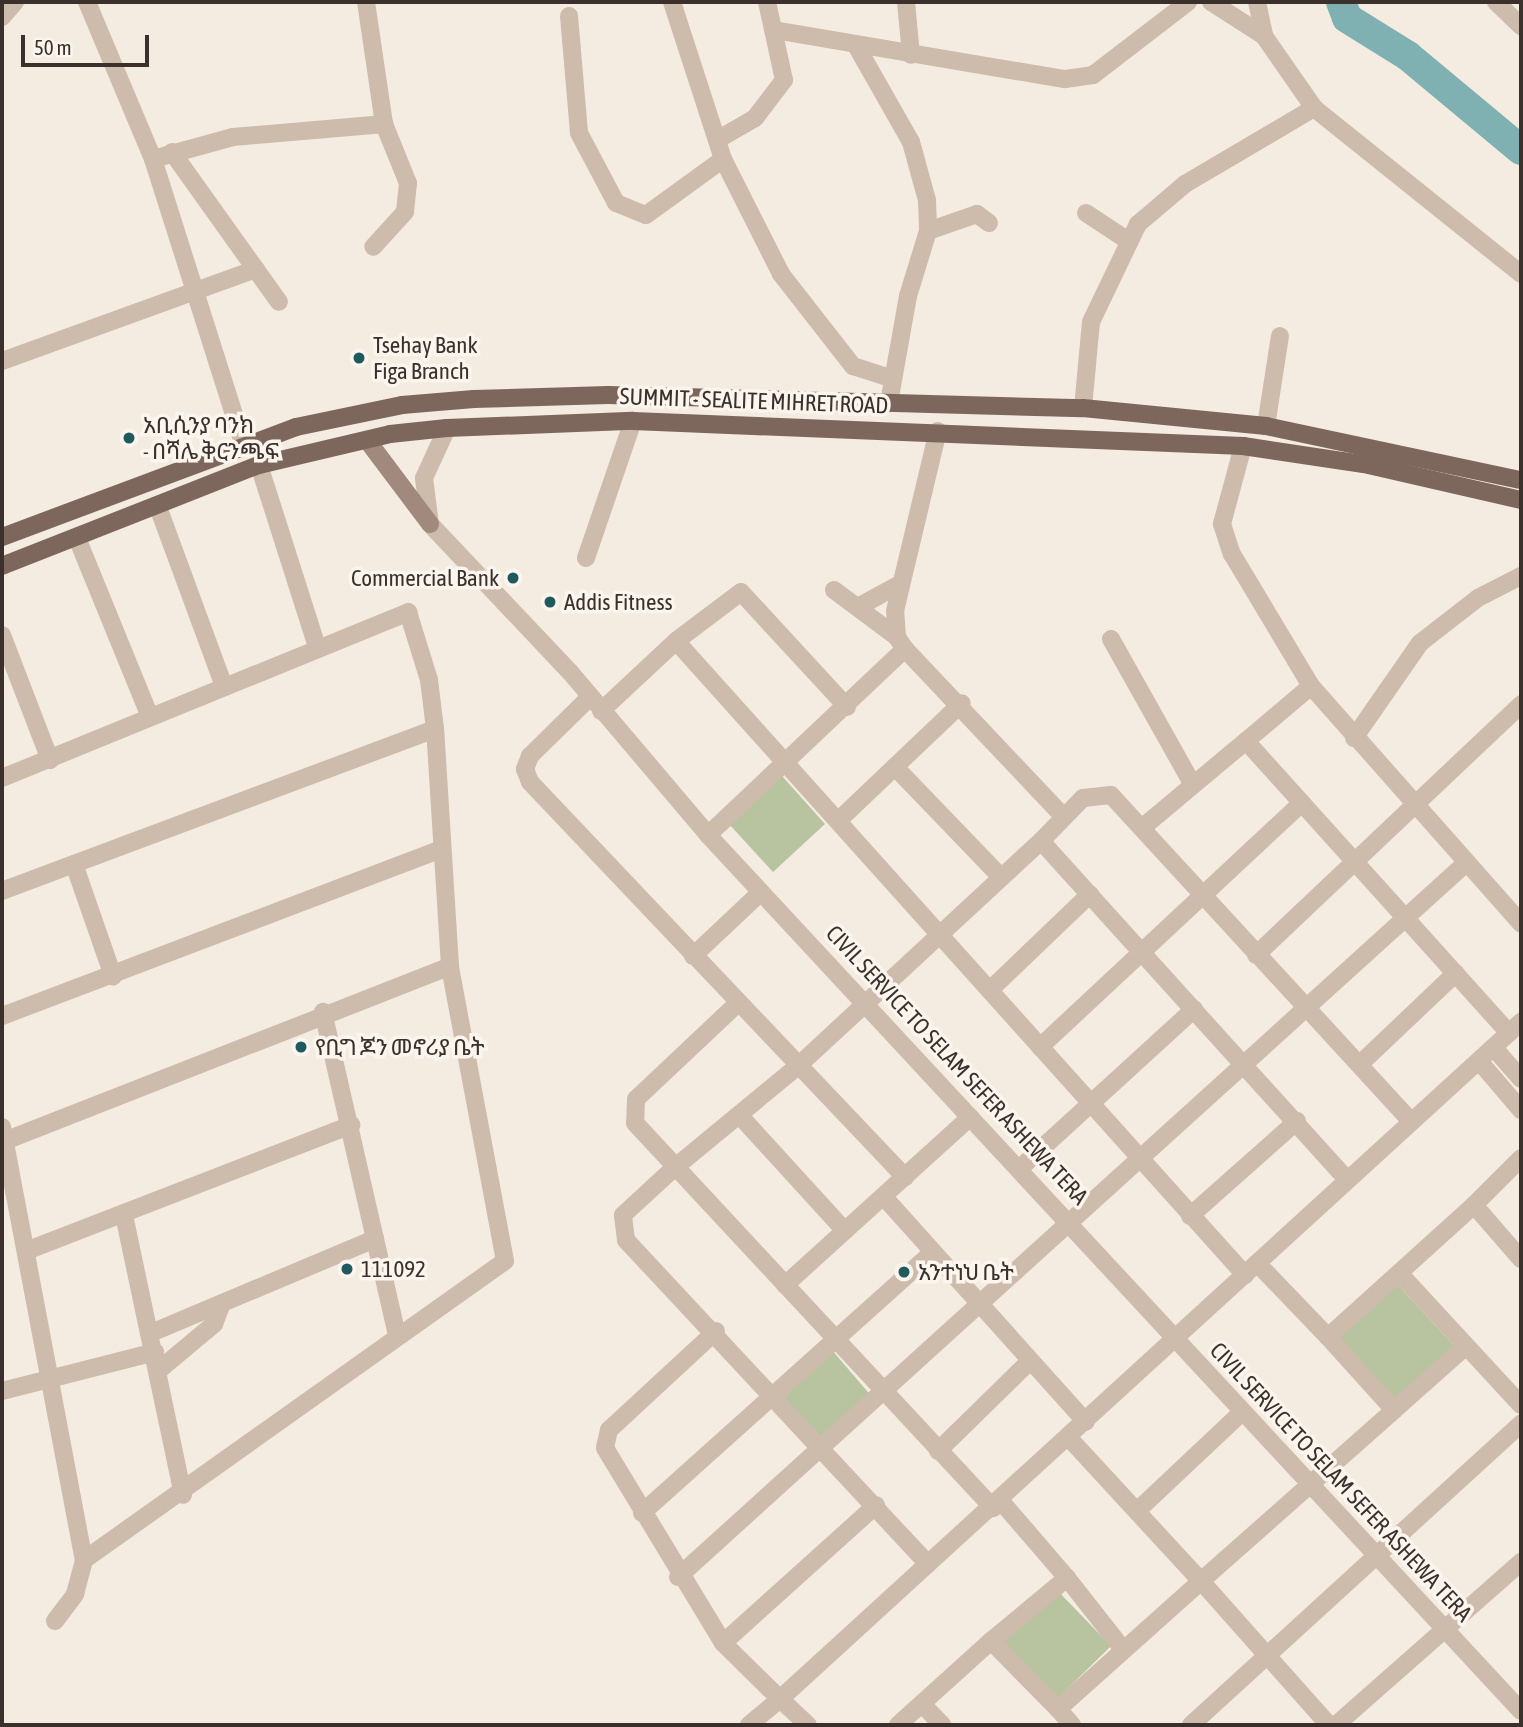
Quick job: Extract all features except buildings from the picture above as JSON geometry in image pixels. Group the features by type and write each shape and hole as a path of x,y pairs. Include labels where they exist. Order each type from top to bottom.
{"main road":[{"path":"2,537 244,446 377,409 474,399 608,395 1083,408 1266,426 1521,480"},
{"path":"998,431 999,407"},
{"name":"SUMMIT - SEALITE MIHRET ROAD","path":"2,566 158,507 259,465 368,440 447,428 633,421 998,431 1242,446 1364,464 1521,500"}],"street":[{"path":"2,17 15,2"},
{"path":"87,2 153,159 244,446"},
{"path":"366,2 384,124 404,160 407,198 405,212 373,247"},
{"path":"673,2 723,159 781,274 853,366 890,377"},
{"path":"717,140 755,118 784,80 767,2"},
{"path":"906,2 911,55"},
{"path":"774,30 857,47 961,60 1031,78 1093,75 1188,2"},
{"path":"1211,2 1264,36 1314,108 1521,275"},
{"path":"1257,2 1264,36"},
{"path":"1496,2 1521,26"},
{"path":"569,16 579,133 617,203 646,215 723,159"},
{"path":"857,47 922,169 928,231 890,377 889,403"},
{"path":"1083,408 1091,322 1127,240 1185,184 1314,108"},
{"path":"153,159 233,137 384,124"},
{"path":"172,152 279,302"},
{"path":"1086,213 1127,240"},
{"path":"928,231 977,214 989,223"},
{"path":"2,361 192,288 256,269"},
{"path":"1266,426 1280,336"},
{"path":"586,558 633,421"},
{"path":"430,524 424,478 447,428"},
{"path":"708,835 847,707 901,643 900,584 938,431"},
{"path":"368,440 430,524"},
{"path":"1242,446 1222,524 1225,538 1311,686 1411,805 1521,923"},
{"path":"259,465 317,647"},
{"path":"158,507 224,686"},
{"name":"CIVIL SERVICE TO SELAM SEFER ASHEWA TERA","path":"430,524 595,705 708,835 1521,1711"},
{"path":"77,538 150,718"},
{"path":"1353,738 1420,643 1478,597 1521,576"},
{"path":"858,607 900,584"},
{"path":"834,590 901,643 962,704 1063,816"},
{"path":"847,707 741,592 530,756 525,769 693,956 905,1177"},
{"path":"2,778 408,612 429,680 435,729 438,850 450,966 507,1251 496,1270 397,1335 183,1495 84,1560"},
{"path":"2,635 50,760"},
{"path":"1111,639 1193,785"},
{"path":"676,641 943,932 1191,1216 1328,1337 1394,1410"},
{"path":"1143,827 1311,686"},
{"path":"840,819 962,704"},
{"path":"1256,955 1358,862 1411,805 1521,704"},
{"path":"2,891 435,729"},
{"path":"749,1725 1177,1340 1515,1027 1456,973 1246,741"},
{"path":"895,767 1001,877"},
{"path":"928,1564 621,1228 623,1215 673,1169 741,1117 1041,841 1063,816 1094,793 1111,795 1143,827 1256,955 1412,1122"},
{"path":"1041,1047 1147,954 1301,803"},
{"path":"1041,841 1147,954 1347,1180"},
{"path":"2,1016 113,976 438,850"},
{"path":"678,1577 825,1449 978,1304 1070,1223 1303,1005 1466,863"},
{"path":"74,864 113,976"},
{"path":"693,956 761,892"},
{"path":"991,989 1090,894"},
{"path":"55,1621 75,1594 84,1560 46,1382 26,1251 3,1137 323,1012 450,966"},
{"path":"1360,1064 1456,973"},
{"path":"738,1003 636,1099 635,1123 673,1169 785,1285 938,1451 997,1504 1067,1578 1122,1647"},
{"path":"1019,1169 1194,1009"},
{"path":"323,1012 397,1335"},
{"path":"1494,1048 1521,1079"},
{"path":"1479,1060 1521,1110"},
{"path":"741,1117 845,1231"},
{"path":"785,1285 970,1117"},
{"path":"1191,1216 1297,1121"},
{"path":"26,1251 351,1125"},
{"path":"1328,1337 1400,1274 1521,1158"},
{"path":"884,1197 1086,1422"},
{"path":"1474,1205 1521,1259"},
{"path":"124,1215 152,1333 183,1495"},
{"path":"152,1333 374,1239"},
{"path":"642,1513 932,1253"},
{"path":"1400,1274 1521,1405"},
{"path":"159,1370 214,1324 222,1303"},
{"path":"716,1331 609,1430 605,1448 678,1577 723,1643 807,1725"},
{"path":"1058,1709 1122,1647 1201,1581 1466,1346"},
{"path":"2,1391 46,1382 155,1352"},
{"path":"938,1451 1030,1361"},
{"path":"1138,1510 1242,1412"},
{"path":"1191,1725 1521,1424"},
{"path":"1069,1438 1138,1510 1329,1725"},
{"path":"723,1643 876,1505"},
{"path":"1336,1725 1521,1562"},
{"path":"898,1725 1067,1578"},
{"path":"991,1642 1072,1725"},
{"path":"922,1704 942,1725"}],"green space":[{"path":"782,776 825,824 773,872 729,824"},
{"path":"1398,1285 1458,1350 1389,1410 1328,1345"},
{"path":"831,1349 873,1398 825,1444 779,1396"},
{"path":"1054,1587 1111,1646 1056,1700 1001,1641"}],"waterway":[{"path":"1341,2 1347,18 1408,56 1521,150"}],"place":[{"name":"Tsehay Bank Figa Branch","path":"359,358"},
{"name":"አቢሲንያ ባንክ - በሻሌ ቅርንጫፍ","path":"129,438"},
{"name":"Commercial Bank","path":"513,578"},
{"name":"Addis Fitness","path":"550,602"},
{"name":"የቢግ ጆን መኖሪያ ቤት","path":"301,1047"},
{"name":"111092","path":"347,1269"},
{"name":"አንተነህ ቤት","path":"904,1272"}]}
